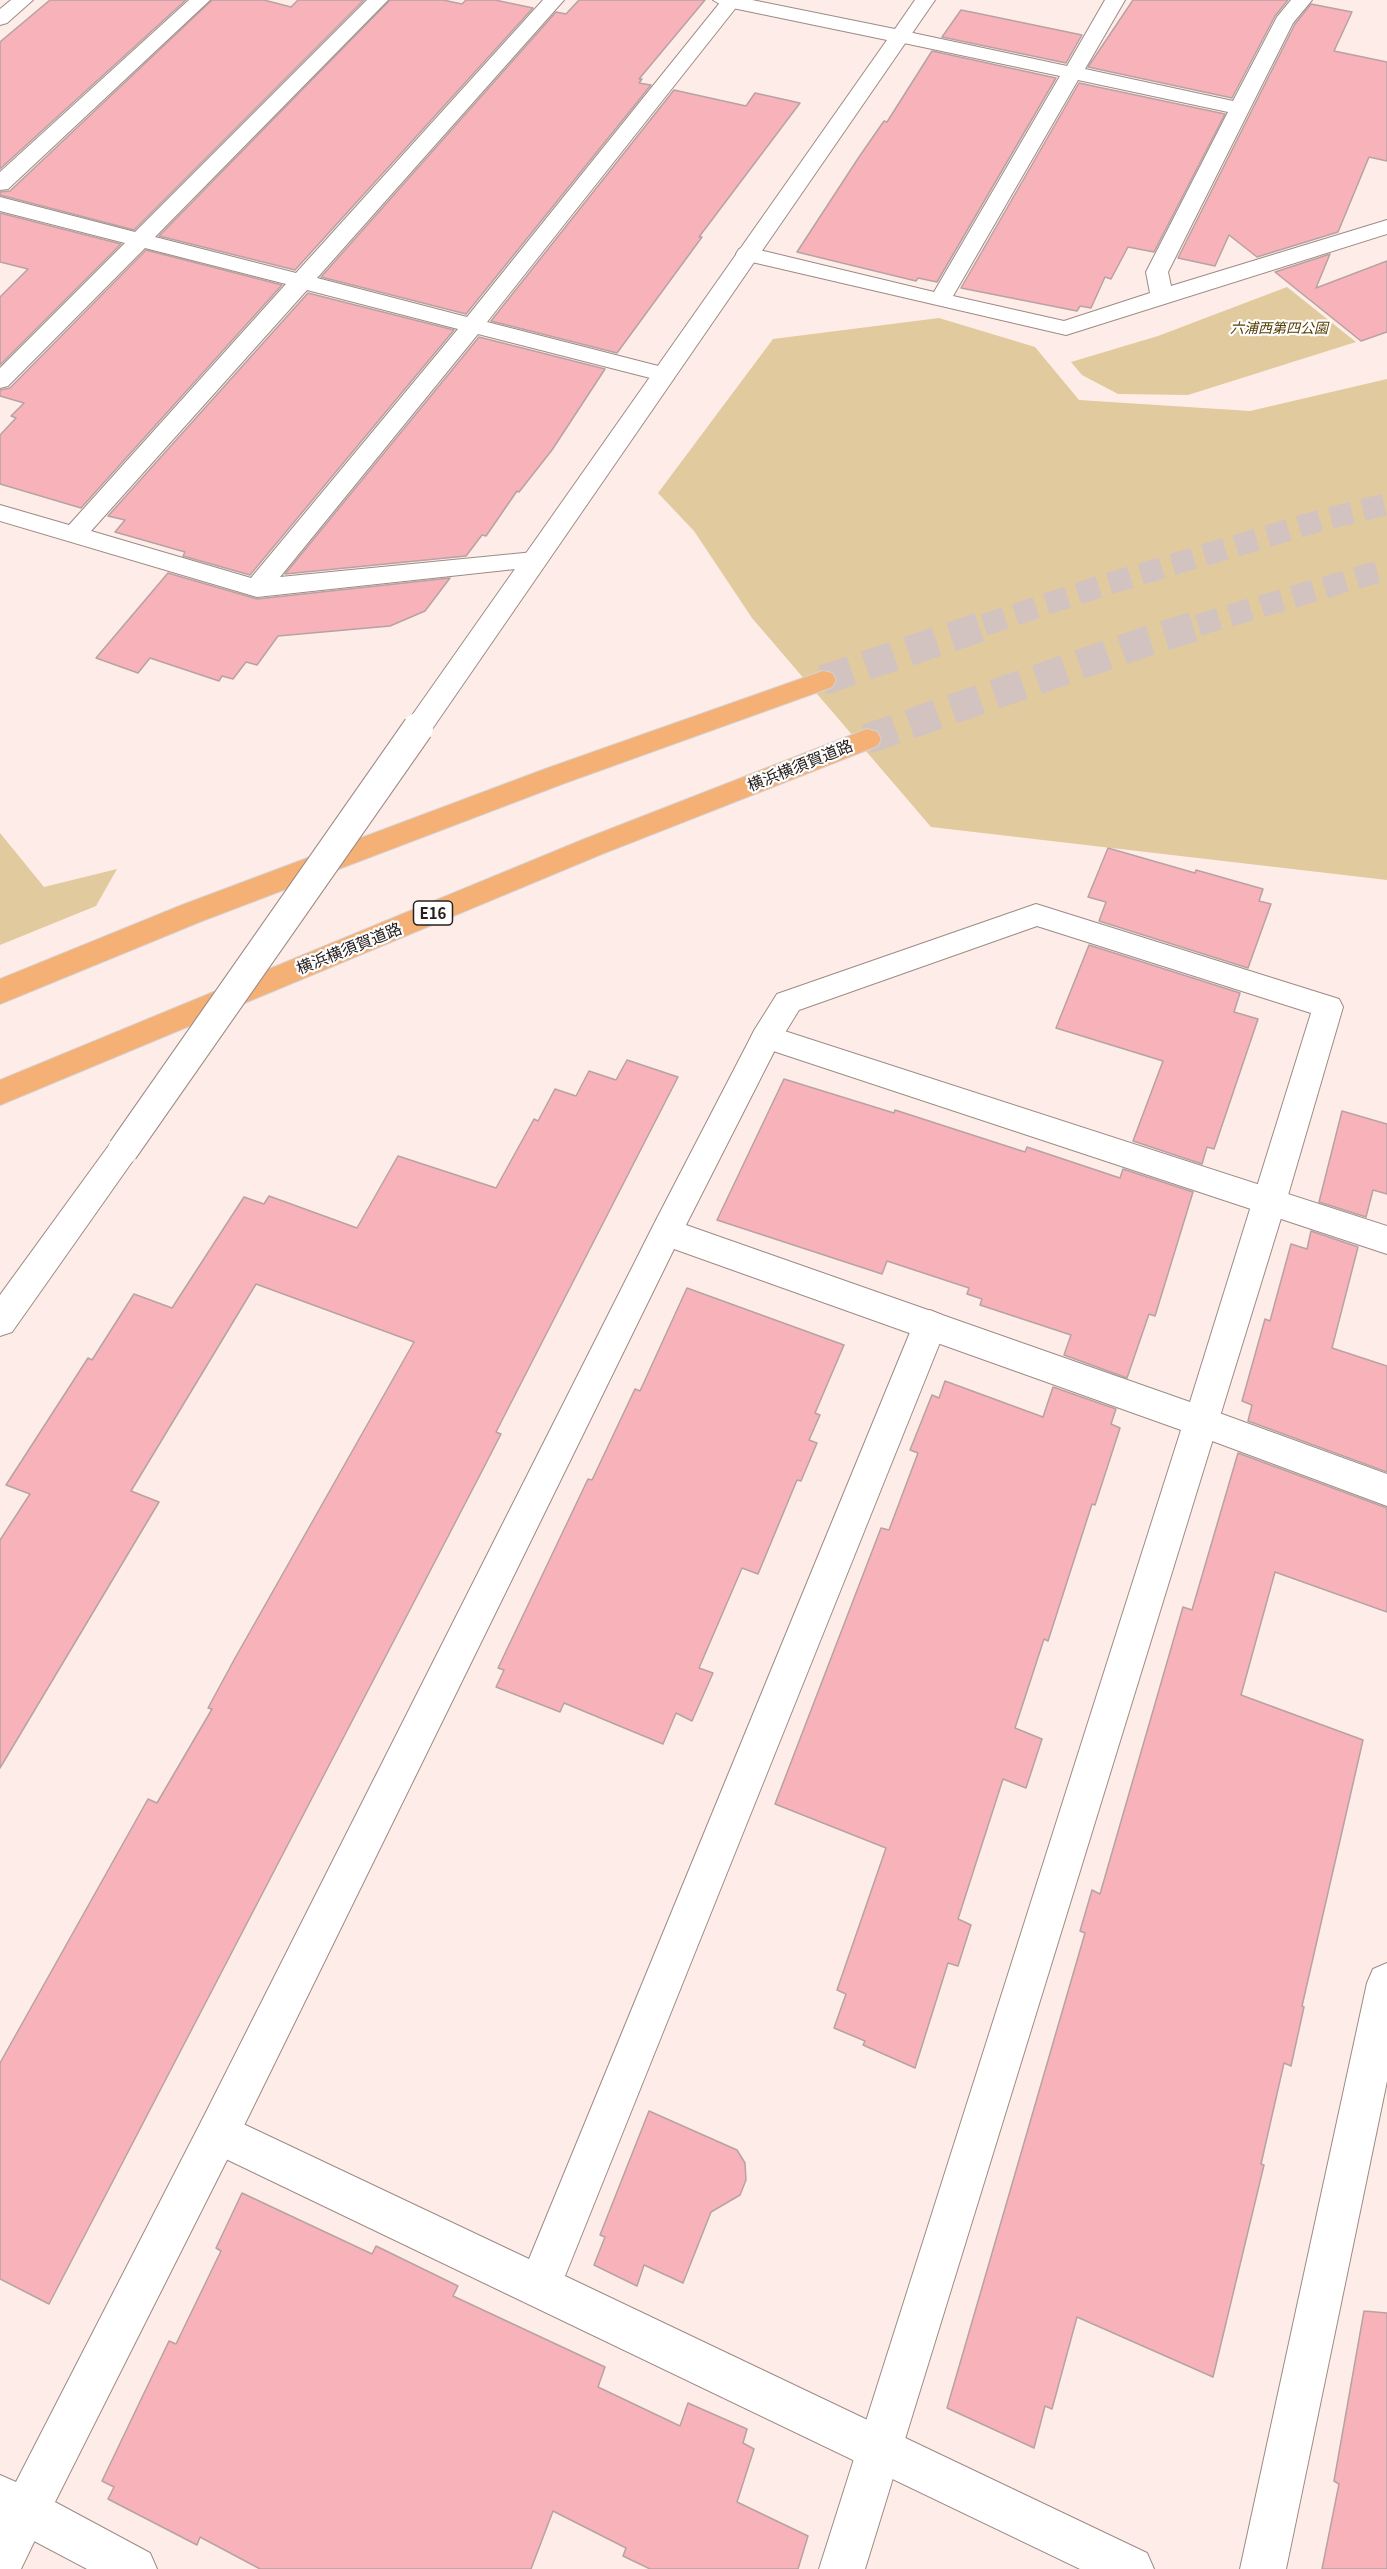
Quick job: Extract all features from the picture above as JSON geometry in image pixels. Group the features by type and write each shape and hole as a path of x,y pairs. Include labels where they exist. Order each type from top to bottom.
{"highway":[{"path":"0,992 192,913 392,840 555,776 823,680"},
{"name":"横浜横須賀道路","path":"0,1093 592,847 867,739"}],"street":[{"path":"0,19 23,0"},
{"path":"0,184 200,0"},
{"path":"0,381 378,0"},
{"path":"73,536 554,0"},
{"path":"0,1322 123,1150 925,0"},
{"path":"940,300 1114,0"},
{"path":"1162,296 1157,272 1284,21 1302,0"},
{"path":"257,588 472,325 729,1 1238,108"},
{"path":"0,204 662,374"},
{"path":"1387,205 1387,213"},
{"path":"747,254 1053,327 1066,328 1387,227"},
{"path":"0,513 257,588 534,561"},
{"path":"0,2561 13,2504 218,2133 666,1232 766,1037 788,1002 1036,915 1328,1007 1270,1202 842,2569"},
{"path":"766,1037 1387,1240"},
{"path":"666,1232 1200,1421 1387,1490"},
{"path":"540,2285 930,1325"},
{"path":"1263,2569 1387,1983"},
{"path":"218,2133 1131,2569"},
{"path":"13,2504 134,2569"}],"green space":[{"name":"六浦西第四公園","path":"1287,287 1356,342 1188,395 1118,394 1082,375 1071,362 1158,336"},
{"path":"939,318 1035,347 1079,400 1250,411 1387,379 1387,880 931,827 752,618 694,531 658,493 773,339"},
{"path":"0,833 44,887 117,869 96,906 0,945"}],"building":[{"path":"50,0 186,0 0,169 0,42"},
{"path":"212,0 264,0 291,7 298,0 364,0 134,230 0,195 0,192 10,191"},
{"path":"390,0 443,0 462,4 466,0 495,0 533,8 295,270 159,236"},
{"path":"579,0 705,0 639,79 642,79 639,83 651,85 466,314 321,277 556,12 566,14"},
{"path":"1133,0 1288,0 1275,16 1232,98 1088,67"},
{"path":"1311,4 1352,12 1334,51 1387,62 1387,161 1369,157 1338,232 1257,257 1229,235 1215,266 1178,258 1295,24"},
{"path":"961,10 1082,35 1066,63 942,37"},
{"path":"932,51 1056,78 937,282 918,278 916,281 797,252 859,157 884,121 887,122"},
{"path":"1079,83 1225,114 1154,252 1128,247 1111,279 1105,277 1091,308 1080,306 1077,311 961,288"},
{"path":"674,90 746,106 755,93 800,103 699,237 702,237 617,353 491,321"},
{"path":"0,213 121,244 0,365 0,297 28,269 0,262"},
{"path":"146,250 282,285 81,508 0,484 0,435 16,418 11,416 24,403 0,396 0,390 10,388"},
{"path":"1330,254 1316,288 1387,261 1387,332 1361,341 1275,272"},
{"path":"308,293 454,330 250,575 183,556 185,552 115,532 125,520 108,516"},
{"path":"479,337 605,369 552,450 519,492 517,491 486,536 482,535 466,556 285,574"},
{"path":"168,573 257,599 450,578 425,611 390,626 278,636 257,665 246,662 233,679 222,676 219,681 150,658 138,673 96,658"},
{"path":"1108,848 1195,873 1196,870 1263,889 1259,901 1271,904 1248,968 1099,921 1106,902 1088,897"},
{"path":"1089,945 1240,993 1234,1012 1258,1019 1214,1149 1207,1147 1202,1164 1133,1141 1163,1061 1056,1028"},
{"path":"627,1060 678,1077 496,1432 501,1434 49,2304 0,2279 0,2063 148,1799 157,1803 212,1709 208,1708 234,1660 414,1342 256,1284 131,1491 159,1502 0,1768 0,1540 30,1494 6,1485 88,1358 92,1360 134,1294 172,1308 244,1197 264,1204 269,1196 357,1228 398,1156 496,1188 534,1119 538,1121 555,1089 576,1096 589,1071 616,1080"},
{"path":"784,1079 894,1113 895,1110 1025,1152 1027,1147 1120,1178 1123,1169 1193,1192 1155,1316 1149,1314 1127,1378 1064,1355 1071,1335 980,1305 982,1299 967,1294 969,1288 887,1261 882,1274 717,1220"},
{"path":"1342,1111 1387,1124 1387,1194 1373,1190 1366,1217 1319,1202"},
{"path":"1311,1231 1358,1247 1332,1348 1387,1366 1387,1472 1248,1421 1252,1405 1242,1401 1265,1319 1270,1321 1291,1244 1307,1249"},
{"path":"687,1288 844,1345 815,1413 820,1415 809,1440 817,1443 801,1481 797,1480 758,1574 742,1568 699,1668 713,1673 692,1721 676,1713 663,1744 564,1703 560,1712 496,1687 504,1670 498,1668 588,1479 592,1480 635,1389 640,1391"},
{"path":"945,1381 1043,1417 1053,1387 1116,1409 1111,1424 1120,1428 1095,1505 1092,1504 1048,1641 1044,1639 1015,1728 1042,1739 1026,1788 1003,1779 958,1919 971,1925 958,1966 948,1963 915,2068 863,2045 865,2041 834,2028 846,1994 837,1990 886,1848 775,1804 881,1528 889,1530 918,1453 910,1450 932,1395 939,1398"},
{"path":"1238,1453 1387,1508 1387,1612 1275,1572 1241,1695 1363,1740 1302,2006 1304,2007 1291,2066 1284,2063 1261,2164 1264,2165 1213,2377 1077,2317 1052,2409 1045,2406 1034,2448 947,2408 1085,1933 1080,1931 1092,1890 1100,1894 1183,1607 1192,1610"},
{"path":"649,2111 737,2150 745,2163 746,2180 740,2195 711,2212 683,2283 644,2265 637,2286 594,2265 605,2237 600,2235"},
{"path":"242,2193 372,2254 376,2246 458,2286 453,2296 605,2367 598,2387 680,2426 688,2403 747,2429 743,2443 754,2449 737,2502 808,2536 798,2569 650,2569 623,2556 626,2548 553,2511 531,2569 260,2569 200,2537 197,2545 108,2499 114,2487 102,2481 169,2341 176,2344 221,2251 216,2248"},
{"path":"1364,2311 1387,2313 1387,2569 1322,2569 1339,2484 1334,2481"}],"tunnel":[{"path":"984,625 1104,585 1322,520 1387,504"},
{"path":"1198,625 1387,569"},
{"path":"823,680 989,624"},
{"path":"867,739 1150,640 1203,624"}]}
